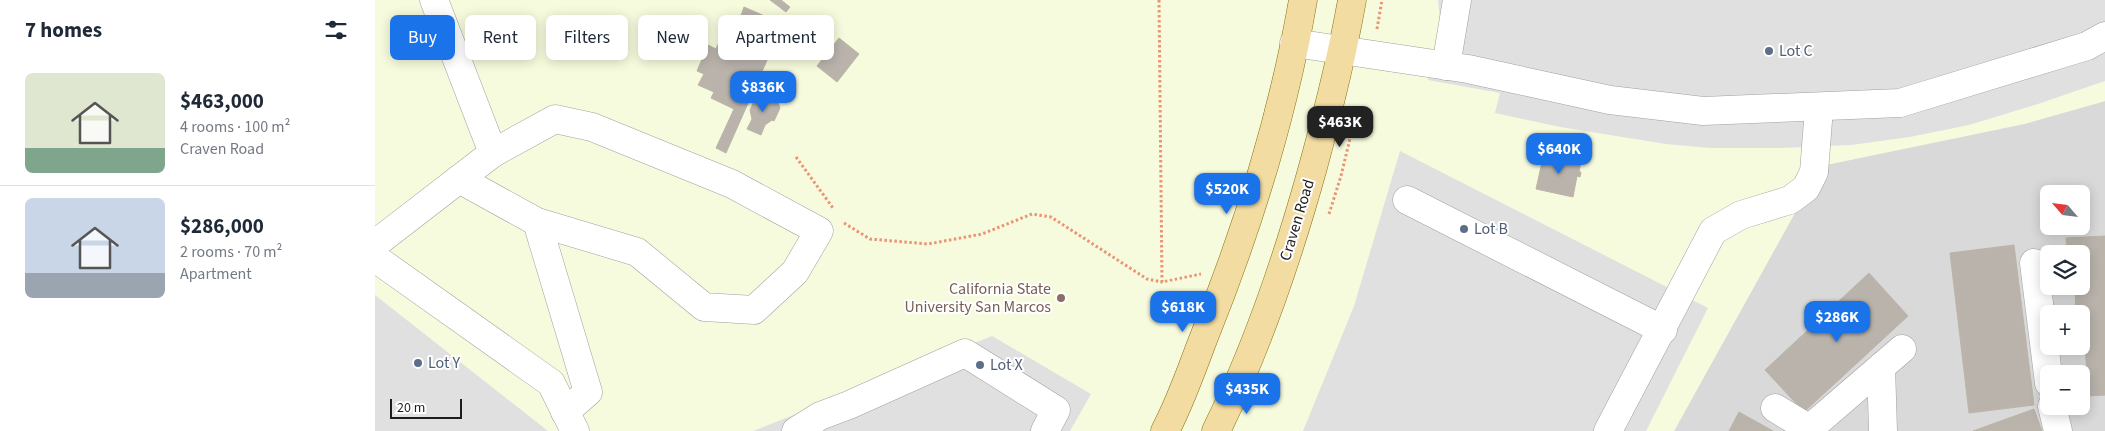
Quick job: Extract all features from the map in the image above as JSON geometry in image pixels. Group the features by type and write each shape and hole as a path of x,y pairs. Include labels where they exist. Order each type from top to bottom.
{"main road":[{"path":"1165,431 1240,246 1267,160 1295,43 1303,0"},
{"name":"Craven Road","path":"1216,431 1267,313 1291,245 1333,92 1352,0"}],"street":[{"path":"434,0 493,153"},
{"path":"1446,66 1457,0"},
{"path":"1295,43 1446,66 1610,100 1703,111 1900,104 2087,46 2105,36"},
{"path":"1608,431 1663,330 1713,231 1741,215 1790,200 1806,188 1814,172 1819,108"},
{"path":"375,244 459,179 493,153 555,119 592,127 732,184 819,231 795,272 754,310 703,307 637,252 537,222 459,179"},
{"path":"1407,200 1663,330"},
{"path":"537,222 588,392 570,421"},
{"path":"375,258 551,383 570,421"},
{"path":"2034,263 2047,365"},
{"path":"1775,408 1811,430 1902,349"},
{"path":"795,431 820,416 965,353 1056,410 1045,431"},
{"path":"1881,367 1883,431"},
{"path":"2054,415 2058,431"}],"path":[{"path":"1159,0 1162,282"},
{"path":"1376,31 1382,0"},
{"path":"797,156 834,209"},
{"path":"839,216 845,224 871,239 928,244 982,234 1032,214 1051,217 1147,279 1162,282 1209,273"}],"shaded area":[{"name":"California State University San Marcos","path":"375,0 2105,0 2105,101 2024,124 1821,166 1674,431 375,431"},
{"name":"Lot C","path":"1438,0 2105,0 2105,81 1969,125 1910,137 1851,145 1780,148 1710,148 1666,144 1560,127 1495,113 1500,93 1428,80 1440,21"},
{"path":"2105,101 2105,431 1674,431 1821,166 2024,124"},
{"name":"Lot B","path":"1400,151 1708,308 1646,431 1303,431 1354,306"},
{"name":"Lot Y","path":"375,295 548,431 375,431"},
{"name":"Lot X","path":"992,336 1091,394 1070,431 753,431"}],"building":[{"path":"770,0 781,0 790,7 786,12"},
{"path":"744,7 762,15 741,15"},
{"path":"839,38 859,54 837,82 817,66 822,60 834,60 834,44"},
{"path":"718,44 718,60 767,60 726,153 716,148 734,109 711,98 714,92 698,85 704,74 697,71 702,60 708,60 708,45 716,49"},
{"path":"768,93 776,97 780,108 774,121 772,120 765,125 761,135 747,129 752,119 750,110 756,97 758,98"},
{"path":"1544,153 1581,161 1580,177 1577,176 1573,197 1536,189"},
{"path":"2105,236 2105,395 2090,396 2090,365 2086,365 2086,355 2090,355 2090,305 2076,305 2075,295 2090,295 2090,245 2066,245 2066,238"},
{"path":"2014,245 2034,405 1969,413 1950,253"},
{"path":"1869,273 1908,316 1804,412 1765,370"},
{"path":"2034,409 2042,431 1973,431"},
{"path":"1739,412 1773,431 1729,431"}],"place":[{"name":"Lot C","path":"1769,51"},
{"name":"Lot B","path":"1464,229"},
{"name":"California State University San Marcos","path":"1061,298"},
{"name":"Lot Y","path":"418,363"},
{"name":"Lot X","path":"980,365"}]}
